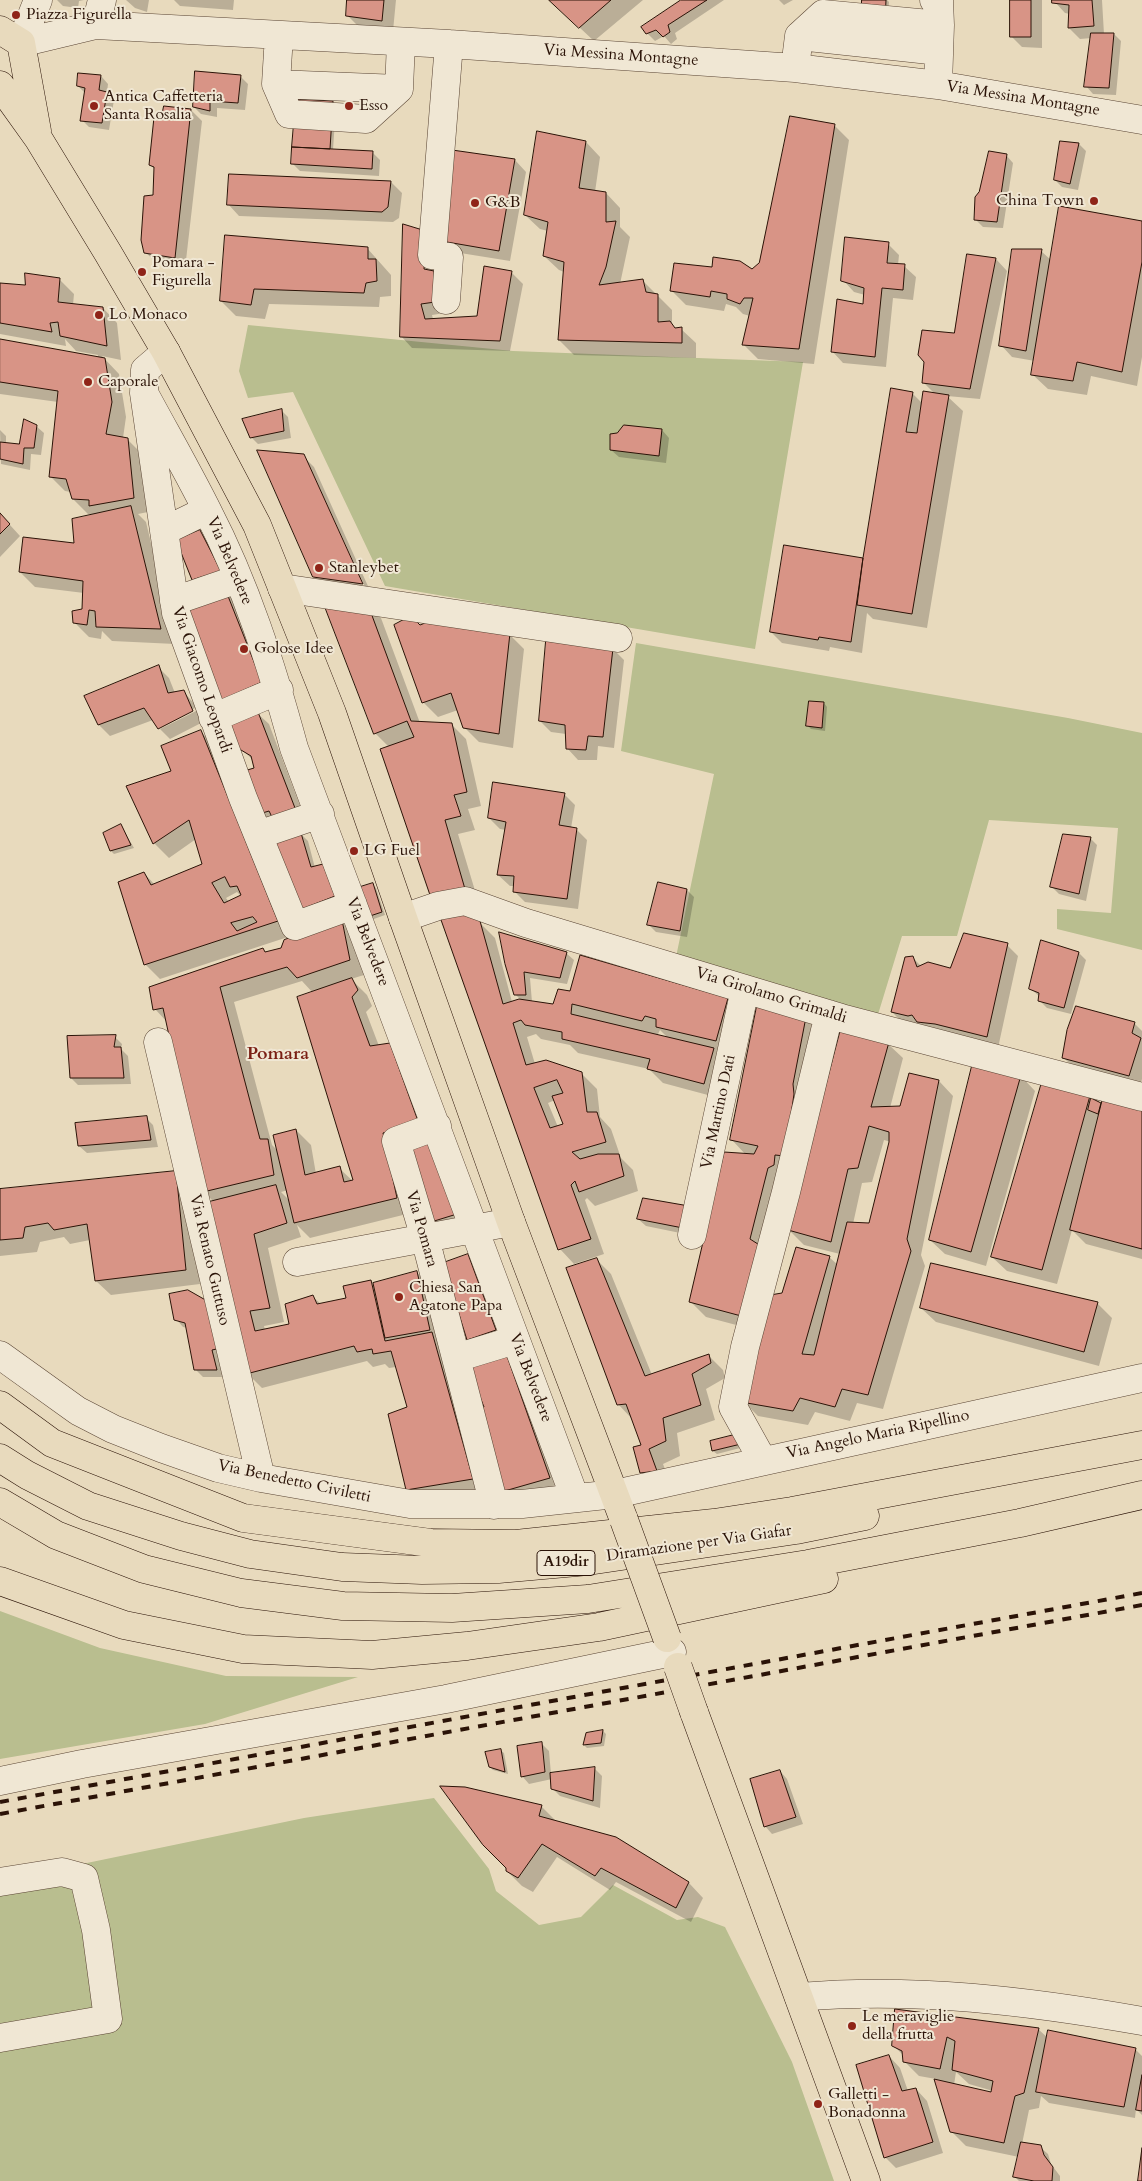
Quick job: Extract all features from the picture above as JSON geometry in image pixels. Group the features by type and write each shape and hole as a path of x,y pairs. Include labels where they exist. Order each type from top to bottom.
{"main road":[{"path":"7,41 38,138"},
{"path":"0,85 38,138 166,352 257,525 332,713 511,1222 615,1494 866,2181"},
{"path":"0,1405 52,1443 243,1518 431,1543 516,1544 714,1523 792,1511 1142,1445"},
{"name":"Diramazione per Via Giafar","path":"0,1458 27,1475 88,1506 181,1536 250,1554 306,1562 342,1567 422,1570 498,1569 588,1561 796,1530 918,1506 1142,1456"},
{"name":"A19dir","path":"0,1502 56,1534 144,1569 241,1593 343,1606 452,1608 588,1599 808,1564 1020,1523 1142,1495"},
{"path":"0,1581 124,1625 234,1648 372,1655 468,1646 599,1627 873,1569 1020,1523"}],"street":[{"path":"7,41 38,0"},
{"path":"795,68 799,36 834,7 938,25"},
{"name":"Via Messina Montagne","path":"7,41 99,13 279,35 449,44 795,68 938,85 1142,120"},
{"path":"799,36 938,25"},
{"path":"938,25 938,85"},
{"path":"279,35 276,84 290,114 366,119 399,89 401,42"},
{"path":"446,300 450,257 432,255 449,44"},
{"name":"Via Giacomo Leopardi","path":"166,352 145,370 144,393 176,613 213,718 295,926 353,905"},
{"name":"Via Belvedere","path":"144,393 207,510 238,579 279,690 294,748 476,1229 515,1340 575,1498"},
{"path":"164,531 207,510"},
{"path":"174,601 238,579"},
{"path":"282,588 618,638"},
{"path":"213,718 279,690"},
{"path":"258,835 320,814"},
{"name":"Via Girolamo Grimaldi","path":"403,918 438,906 465,901 526,923 828,1014 1142,1097"},
{"name":"Via Martino Dati","path":"692,1235 745,989"},
{"path":"763,1461 733,1407 828,1014"},
{"name":"Via Renato Guttuso","path":"158,1042 261,1478"},
{"name":"Via Pomara","path":"437,1126 396,1142 425,1238 494,1504"},
{"path":"297,1262 511,1222"},
{"path":"456,1358 515,1340"},
{"name":"Via Benedetto Civiletti","path":"0,1355 78,1411 113,1429 218,1468 261,1478 410,1504 522,1504 615,1494"},
{"name":"Via Angelo Maria Ripellino","path":"615,1494 1142,1378"},
{"path":"0,1781 82,1764 446,1699 672,1652"},
{"path":"0,1882 62,1872 84,1878 96,1930 108,2019 0,2038"},
{"path":"799,1997 848,1993 921,1994 1032,2004 1142,2021"}],"green space":[{"path":"248,325 513,351 803,362 755,649 385,586 293,392 248,398 239,371"},
{"path":"636,643 1068,718 1142,733 1142,950 1057,929 1057,909 1111,913 1118,828 989,820 957,936 902,936 876,1021 676,957 714,774 621,751"},
{"path":"0,1611 100,1648 226,1676 358,1677 205,1724 0,1759"},
{"path":"434,1798 489,1869 496,1891 539,1925 581,1917 613,1885 677,1920 698,1917 725,1927 792,2062 834,2181 0,2181 0,1881 304,1818"}],"building":[{"path":"347,0 384,0 382,21 346,16"},
{"path":"549,0 611,0 579,28"},
{"path":"681,0 707,0 668,25 670,32 663,37 656,30 646,34 641,27"},
{"path":"862,0 886,0 885,21 861,20"},
{"path":"1010,0 1031,0 1031,37 1010,37"},
{"path":"1052,0 1092,0 1094,26 1068,28 1069,5 1052,3"},
{"path":"1091,33 1114,33 1109,88 1084,87"},
{"path":"195,71 241,75 238,103 210,101 210,111 193,107"},
{"name":"Antica Caffetteria Santa Rosalia","path":"78,73 101,75 99,90 107,92 102,123 80,121 85,88 77,86"},
{"path":"296,99 333,101 330,149 292,147"},
{"path":"164,106 191,109 175,258 144,253 141,240 144,196 153,195 154,167 149,165 154,117 161,117"},
{"path":"790,116 835,124 799,349 742,345 753,298 744,298 740,304 727,299 727,294 711,291 710,297 670,291 674,263 712,267 713,257 740,261 752,269 759,263"},
{"path":"537,131 586,141 579,188 606,192 606,222 616,221 606,267 599,285 643,279 646,292 658,294 658,322 670,321 675,328 682,327 682,343 558,340 564,262 543,256 548,222 524,215"},
{"path":"1060,141 1079,143 1070,184 1054,180"},
{"path":"292,147 373,151 372,169 291,164"},
{"path":"452,150 515,159 499,251 441,241"},
{"path":"989,151 1007,154 997,222 974,220 975,197 979,192"},
{"path":"229,174 391,181 388,207 382,212 227,205"},
{"path":"1059,206 1142,221 1142,262 1122,372 1077,362 1073,381 1031,375"},
{"path":"403,224 426,231 424,269 434,271 435,302 421,304 425,319 477,316 484,266 512,271 500,341 400,337"},
{"path":"225,235 368,247 368,259 376,259 377,281 366,283 364,293 254,289 251,305 220,301"},
{"path":"845,237 889,242 887,263 905,264 903,290 882,288 875,357 831,352 837,299 863,304 864,288 841,281"},
{"path":"1012,249 1042,249 1026,351 999,346"},
{"path":"967,254 996,258 970,389 922,383 924,362 918,355 922,330 954,333"},
{"path":"25,273 60,278 58,302 103,307 107,346 60,336 58,322 50,323 52,332 0,323 0,283 25,285"},
{"path":"0,339 105,358 112,402 106,434 128,438 134,498 89,506 89,500 72,499 66,479 49,477 58,391 0,382"},
{"path":"891,388 913,392 906,432 917,433 923,391 949,395 912,614 857,605"},
{"path":"282,409 284,431 250,438 242,419"},
{"path":"24,419 37,425 34,448 24,448 23,464 0,459 0,442 19,444"},
{"path":"624,425 662,429 659,456 610,450 610,434 617,433"},
{"path":"257,450 304,454 363,584 313,577"},
{"path":"131,506 161,629 96,627 95,611 89,610 87,625 73,623 72,611 82,609 83,581 19,572 23,537 74,543 72,519"},
{"path":"0,513 10,524 0,534"},
{"path":"200,530 221,571 192,580 176,540"},
{"path":"784,545 863,558 851,642 819,637 818,640 770,632"},
{"path":"226,591 262,682 217,702 184,603"},
{"path":"322,599 367,602 411,721 452,723 467,792 454,795 461,816 445,820 465,889 431,898 380,749 414,737 407,721 374,734"},
{"path":"411,616 420,625 435,619 510,633 499,734 463,728 451,693 422,703 394,625"},
{"path":"546,641 613,648 603,737 588,736 586,750 566,749 565,725 539,721"},
{"path":"159,665 168,693 184,690 193,711 158,729 144,708 98,725 84,696"},
{"path":"809,701 824,702 822,728 806,726"},
{"path":"258,712 295,808 273,819 269,811 259,814 244,771 254,768 251,756 236,747 228,721"},
{"path":"201,730 278,921 144,965 118,882 144,872 151,885 202,864 189,820 153,844 126,786 171,771 161,746","holes":["225,877 230,887 237,886 241,895 224,903 212,883","253,917 257,922 237,931 231,923"]},
{"path":"493,782 565,793 559,825 577,828 567,899 513,892 514,876 497,875 506,822 488,818"},
{"path":"121,824 131,845 110,851 103,833"},
{"path":"301,833 311,867 323,864 335,896 300,910 268,840"},
{"path":"1063,834 1091,837 1079,894 1050,887"},
{"path":"658,882 687,889 680,931 647,925"},
{"path":"373,883 382,912 367,917 357,888"},
{"path":"462,910 480,921 503,1004 519,999 553,1004 558,989 570,991 580,955 728,998 716,1041 656,1027 656,1019 645,1016 642,1021 572,1004 571,1014 714,1048 704,1084 647,1069 650,1059 562,1039 562,1032 525,1025 521,1020 513,1023 526,1065 546,1060 582,1072 587,1112 597,1112 606,1142 572,1152 580,1159 598,1154 619,1154 624,1176 579,1192 575,1181 571,1185 591,1239 558,1250 440,917","holes":["557,1080 563,1093 552,1096 563,1124 550,1128 534,1088"]},
{"path":"342,920 350,960 297,978 287,967 220,987 260,1139 268,1139 274,1175 203,1192 163,1008 153,1010 149,987 263,948 265,952 281,948 284,940"},
{"path":"499,932 567,952 560,978 524,972 526,995 514,995 505,964"},
{"path":"964,933 1008,943 987,1037 935,1024 917,1022 912,1015 908,1016 891,1012 905,957 913,956 917,967 928,962 950,968"},
{"path":"1041,940 1079,952 1064,1008 1038,1001 1039,993 1029,989"},
{"path":"352,978 358,990 352,997 370,1046 390,1043 418,1121 383,1133 397,1198 294,1223 273,1135 296,1129 305,1175 340,1166 344,1182 353,1180 297,997"},
{"path":"758,1001 806,1017 793,1084 794,1094 785,1156 775,1155 774,1165 768,1168 750,1239 761,1246 745,1317 689,1302 724,1152 754,1154 758,1146 730,1140"},
{"path":"1076,1006 1135,1022 1132,1033 1141,1038 1129,1076 1062,1058 1067,1030"},
{"path":"842,1025 889,1042 871,1107 900,1106 909,1073 939,1080 907,1239 911,1251 868,1395 842,1389 835,1407 800,1398 793,1411 741,1402 770,1295 782,1293 796,1247 830,1256 802,1354 814,1355 847,1222 869,1223 889,1142 889,1132 869,1126 858,1168 848,1169 831,1242 788,1230"},
{"path":"116,1035 114,1047 121,1047 124,1078 70,1078 67,1036"},
{"path":"973,1062 1021,1075 971,1252 929,1240"},
{"path":"1042,1082 1091,1092 1042,1270 991,1257"},
{"path":"1091,1098 1101,1103 1098,1114 1088,1110"},
{"path":"1103,1098 1142,1108 1142,1249 1070,1230"},
{"path":"147,1116 151,1140 78,1146 75,1123"},
{"path":"430,1139 457,1214 431,1222 405,1148"},
{"path":"176,1171 186,1270 95,1281 87,1224 54,1230 48,1223 25,1227 23,1238 0,1240 0,1189"},
{"path":"276,1185 287,1223 254,1234 270,1308 250,1311 255,1331 289,1324 285,1304 313,1295 317,1304 346,1298 343,1286 371,1280 385,1341 432,1332 473,1479 406,1490 388,1414 407,1407 391,1351 373,1354 372,1349 357,1352 354,1346 246,1374 205,1203"},
{"path":"643,1198 689,1206 683,1228 637,1219"},
{"path":"468,1254 496,1330 467,1340 443,1263"},
{"path":"597,1258 645,1376 709,1354 711,1363 692,1374 701,1405 663,1418 666,1441 649,1449 657,1471 640,1473 633,1447 641,1445 626,1404 617,1405 566,1268"},
{"path":"931,1263 1098,1302 1084,1352 920,1308"},
{"name":"Chiesa San Agatone Papa","path":"417,1271 430,1330 385,1338 373,1283"},
{"path":"188,1290 209,1302 221,1348 212,1350 217,1370 194,1370 185,1323 174,1320 169,1294"},
{"path":"506,1353 550,1478 501,1492 477,1410 484,1407 467,1365"},
{"path":"738,1434 741,1444 712,1451 710,1441"},
{"path":"603,1730 601,1743 583,1745 586,1733"},
{"path":"542,1742 545,1772 521,1777 517,1746"},
{"path":"501,1749 505,1772 489,1767 485,1752"},
{"path":"595,1767 593,1801 551,1789 550,1773"},
{"path":"780,1770 796,1817 764,1827 750,1779"},
{"path":"440,1786 465,1787 542,1805 539,1816 616,1837 689,1882 676,1908 601,1868 595,1876 542,1844 518,1878 506,1871 506,1868 483,1845"},
{"path":"895,2009 1039,2028 1024,2093 1015,2096 1004,2143 950,2132 934,2079 991,2092 993,2081 952,2070 955,2041 947,2037 940,2069 903,2062 902,2051 892,2046"},
{"path":"1048,2030 1136,2048 1124,2107 1036,2092"},
{"path":"889,2055 902,2091 916,2088 933,2142 884,2158 856,2065"},
{"path":"1142,2075 1142,2111 1136,2110"},
{"path":"1021,2142 1041,2145 1044,2155 1053,2167 1052,2181 1034,2181 1013,2177"},
{"path":"1142,2148 1142,2181 1138,2181"}],"railway":[{"path":"0,1802 1142,1593"},
{"path":"0,1814 1142,1605"}],"place":[{"name":"Piazza Figurella","path":"16,15"},
{"name":"Antica Caffetteria Santa Rosalia","path":"94,106"},
{"name":"Esso","path":"349,106"},
{"name":"China Town","path":"1094,201"},
{"name":"G&B","path":"475,203"},
{"name":"Pomara - Figurella","path":"142,272"},
{"name":"Lo Monaco","path":"99,315"},
{"name":"Caporale","path":"88,382"},
{"name":"Stanleybet","path":"319,568"},
{"name":"Golose Idee","path":"244,649"},
{"name":"LG Fuel","path":"354,851"},
{"name":"Chiesa San Agatone Papa","path":"399,1297"},
{"name":"Le meraviglie della frutta","path":"852,2026"},
{"name":"Galletti - Bonadonna","path":"818,2104"}],"district":[{"name":"Pomara","path":"278,1055"}]}
